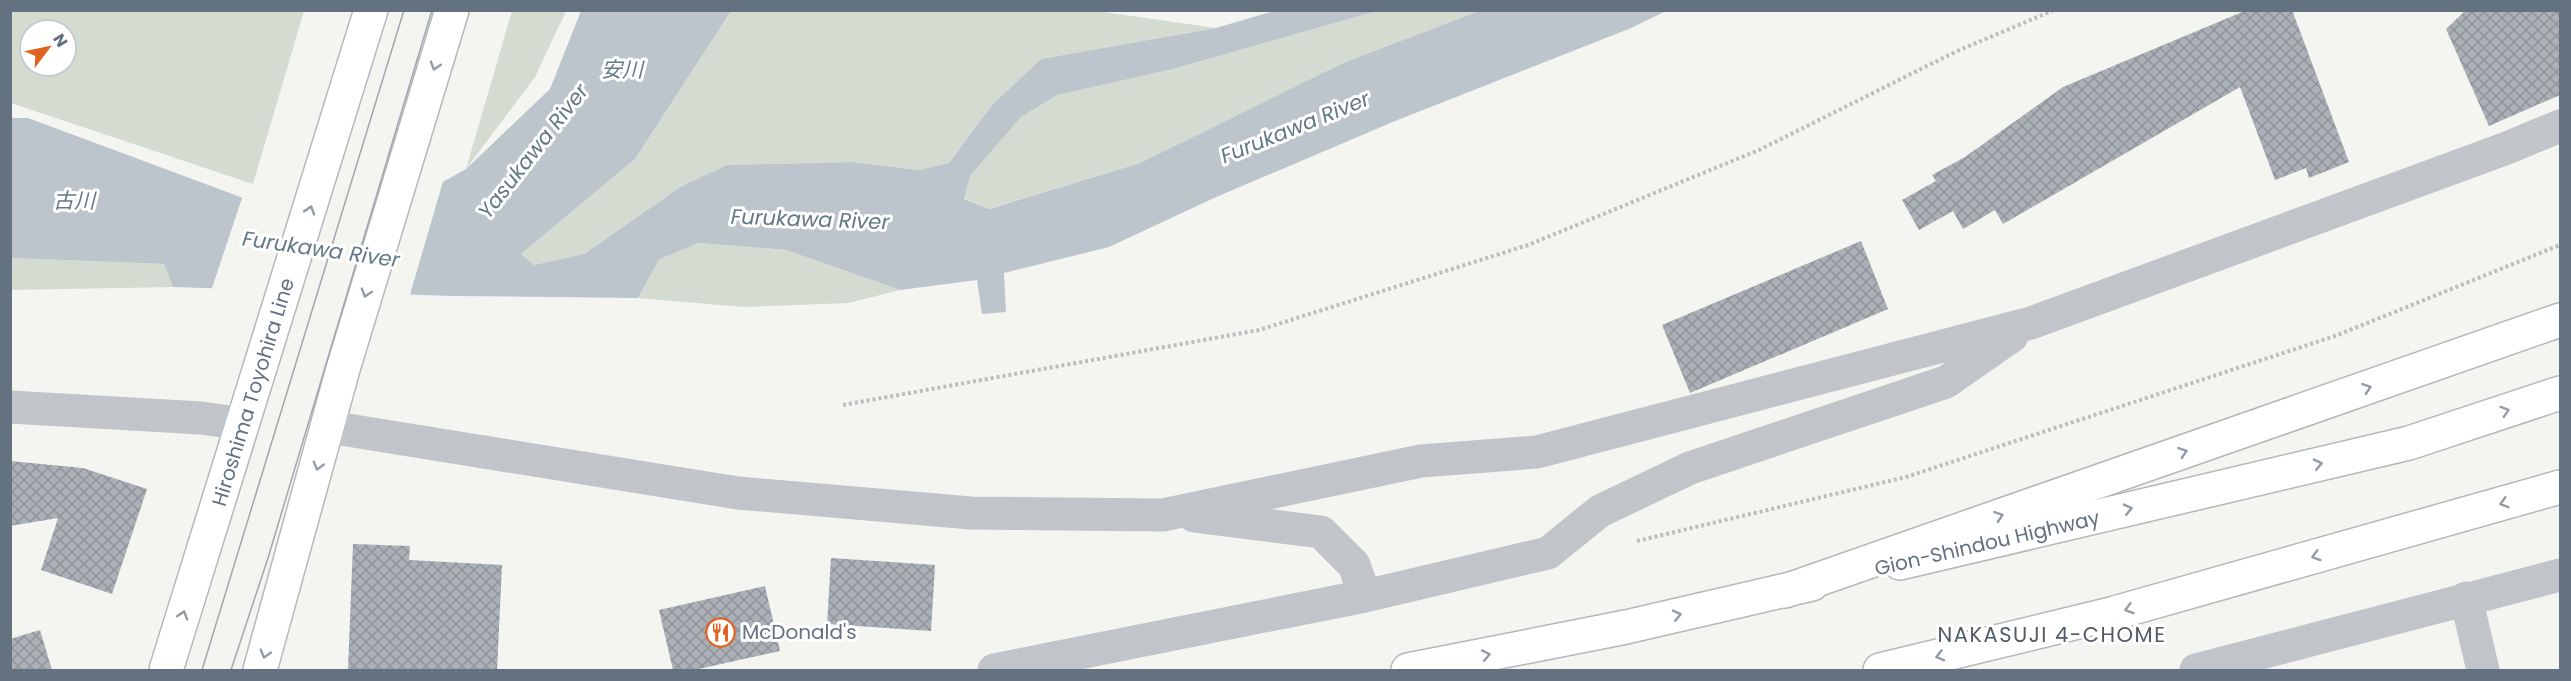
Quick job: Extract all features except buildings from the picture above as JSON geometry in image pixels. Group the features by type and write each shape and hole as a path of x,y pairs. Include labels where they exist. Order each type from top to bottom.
{"main road":[{"name":"Hiroshima Toyohira Line","path":"166,670 371,10"},
{"path":"261,670 343,369 452,10"},
{"path":"1785,591 2560,320"},
{"name":"Gion-Shindou Highway","path":"1408,670 1626,627 1785,591 2409,442 2560,393"},
{"path":"1880,670 2110,614 2560,487"}],"street":[{"path":"1169,513 1421,461 1537,452 2031,323 2507,148 2560,126"},
{"path":"994,670 1365,596 1548,553 1600,511 1690,468 1946,382 2031,323"},
{"path":"10,406 201,418 243,424"},
{"path":"329,427 738,493 971,513 1169,513 1321,532 1354,565 1365,596"},
{"path":"2196,670 2560,575"},
{"path":"2466,598 2483,670"}],"path":[{"path":"843,405 1258,330 1528,245 1760,150 1955,52 2054,10"},
{"path":"1631,542 1906,477 2335,336 2560,245"}],"shaded area":[{"path":"1089,10 1216,28 1041,59 992,105 949,163 919,170 852,162 727,165 682,186 584,254 534,265 521,254 635,159 731,11"},
{"path":"10,11 304,11 253,184 11,103"},
{"path":"512,11 566,11 535,77 466,169"},
{"path":"1377,11 1479,11 1343,63 1140,163 988,209 964,198 970,176 1021,117 1057,95 1169,70"},
{"path":"699,243 786,250 900,290 849,303 744,307 638,298 658,259"},
{"path":"11,258 164,264 173,287 11,290"}],"water":[{"name":"古川","path":"581,11 731,11 635,159 521,254 534,265 584,254 682,186 727,165 852,162 919,170 949,163 992,105 1041,59 1216,28 1274,11 1377,11 1169,70 1057,95 1021,117 970,176 964,199 989,209 1140,163 1343,63 1479,11 1666,11 1631,28 1395,121 1214,198 1109,247 1004,273 1006,312 982,314 977,280 900,290 786,250 699,243 659,259 638,298 453,296 173,287 164,264 11,258 10,118 28,118 308,222 380,217 466,169 550,89"}],"pier":[{"path":"444,178 409,298 211,291 243,195 309,219 379,215"}],"tram line":[{"path":"202,670 404,10"},
{"path":"231,670 268,558 432,10"}],"place":[{"name":"McDonald's","path":"721,632"}],"district":[{"name":"NAKASUJI 4-CHOME","path":"2052,634"}],"water label":[{"name":"安川","path":"622,69"},
{"name":"Furukawa River","path":"1295,127"},
{"name":"Yasukawa River","path":"533,151"},
{"name":"Furukawa River","path":"810,219"},
{"name":"Furukawa River","path":"321,249"}]}
